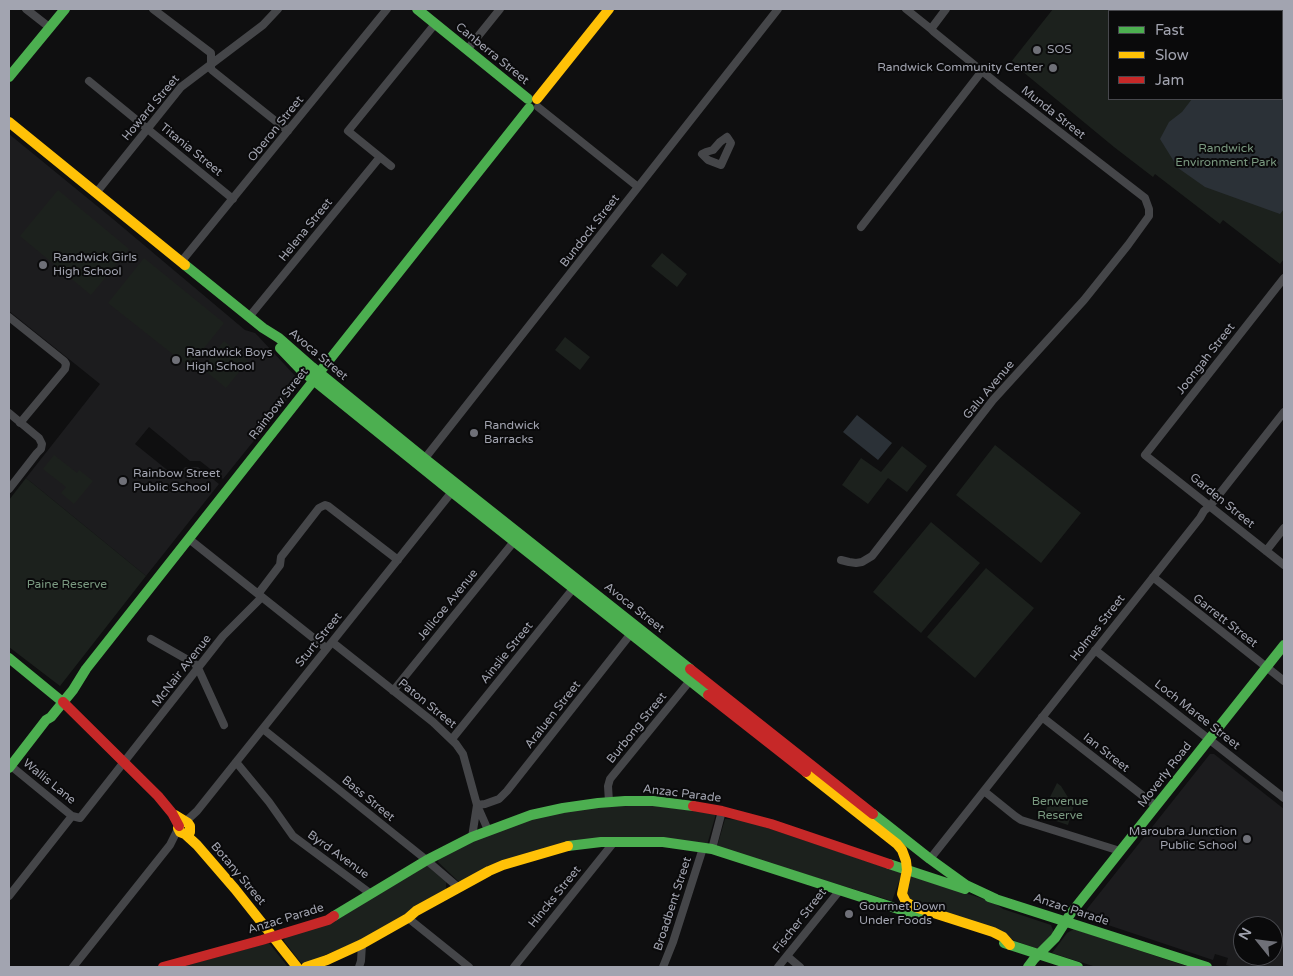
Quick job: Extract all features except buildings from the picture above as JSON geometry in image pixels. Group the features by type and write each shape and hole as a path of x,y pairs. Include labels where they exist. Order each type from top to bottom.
{"main road":[{"path":"9,77 65,9"},
{"name":"Canberra Street","path":"417,9 533,103"},
{"name":"Rainbow Street","path":"10,767 46,720 48,713 80,680 188,539 609,9"},
{"name":"Avoca Street","path":"9,122 262,328 301,370 317,376 455,489 826,782 966,885 996,899"},
{"name":"Moverly Road","path":"1028,967 1046,948 1071,913 1284,645"},
{"name":"Botany Street","path":"9,658 61,701 158,796 297,967"},
{"name":"Avoca Street","path":"826,782 897,844"},
{"name":"Anzac Parade","path":"163,967 328,920 427,860 472,837 518,819 563,808 609,802 639,801 666,802 722,811 778,826 1206,967"},
{"path":"306,967 327,960 362,944 408,918 416,911 489,871 531,856 574,845 614,842 663,842 708,848 1078,967"},
{"path":"886,862 896,859 898,852 897,844"},
{"path":"897,844 905,856 907,870 902,894 906,902 915,907 994,932 1003,936 1010,945"}],"street":[{"path":"26,9 49,27"},
{"path":"153,9 211,53 211,69 288,131"},
{"name":"Howard Street","path":"96,193 181,87 263,25 278,9"},
{"name":"Oberon Street","path":"181,262 387,9"},
{"path":"468,50 500,9"},
{"name":"Bundock Street","path":"422,462 778,9"},
{"name":"Munda Street","path":"906,9 999,85 1145,198 1149,209 1149,216"},
{"path":"933,31 946,9"},
{"path":"391,166 348,131 435,24"},
{"path":"861,227 982,71"},
{"name":"Titania Street","path":"89,81 233,199"},
{"name":"Canberra Street","path":"533,103 638,187"},
{"name":"Helena Street","path":"249,317 380,157"},
{"name":"Galu Avenue","path":"841,560 856,563 872,556 993,400 1090,293 1149,216"},
{"name":"Joongah Street","path":"1145,455 1284,278"},
{"path":"9,316 66,364 65,369 20,423"},
{"name":"Holmes Street","path":"930,859 1284,412"},
{"path":"9,414 39,438 42,444 9,489"},
{"name":"Garden Street","path":"1145,455 1284,565"},
{"name":"Sturt Street","path":"73,967 455,489"},
{"name":"McNair Avenue","path":"72,816 80,818 223,636 260,596 280,565 281,557 319,508 325,505 328,506 398,560"},
{"path":"1266,551 1284,528"},
{"name":"Jellicoe Avenue","path":"394,691 517,538"},
{"name":"Paton Street","path":"188,539 260,596 394,691 452,739 463,754 477,805 488,830"},
{"name":"Garrett Street","path":"1153,577 1284,681"},
{"name":"Ainslie Street","path":"452,739 576,584"},
{"name":"Araluen Street","path":"477,805 499,799 507,791 634,630"},
{"path":"151,639 195,664 224,725"},
{"name":"Loch Maree Street","path":"1095,650 1284,798"},
{"name":"Burbong Street","path":"609,802 608,786 610,779 693,676"},
{"name":"Ian Street","path":"1042,717 1156,806"},
{"name":"Bass Street","path":"262,729 427,860 459,888"},
{"name":"Byrd Avenue","path":"236,762 269,802 293,836 371,894"},
{"name":"Wallis Lane","path":"10,767 72,816"},
{"path":"984,791 1021,820 1120,851"},
{"name":"Paton Street","path":"472,837 477,805"},
{"name":"Broadbent Street","path":"663,967 722,811"},
{"path":"9,896 72,816"},
{"name":"Hincks Street","path":"514,967 614,842"},
{"name":"Fischer Street","path":"778,967 840,890"},
{"path":"408,918 469,967"},
{"path":"359,967 362,944"},
{"path":"787,956 800,967"}],"shaded area":[{"path":"1148,9 1240,10 1150,10"},
{"path":"1283,82 1284,209 1280,214 1205,187 1178,168 1160,139 1169,122 1182,112 1191,100 1283,100"},
{"path":"9,134 245,330 255,333 299,380 298,386 223,479 200,461 190,461 149,427 135,444 176,477 185,467 198,467 219,484 146,576 26,478 100,384 9,311"},
{"path":"857,415 892,443 878,460 843,432"},
{"path":"1210,754 1214,754 1284,809 1284,967 1233,967 1226,965 1228,958 1215,954 1213,960 1087,918 1085,914 1087,909"}],"green space":[{"name":"Randwick Environment Park","path":"1053,9 1284,9 1284,259 1280,264 1223,220 1220,224 1155,174 1153,177 1011,62"},
{"path":"58,190 129,249 91,295 20,236"},
{"path":"662,253 687,274 677,287 651,266"},
{"path":"144,258 224,323 189,367 108,303"},
{"path":"565,337 590,357 580,370 555,350"},
{"path":"224,341 248,361 226,388 202,368"},
{"path":"995,445 1081,513 1041,563 956,495"},
{"path":"902,446 927,466 907,492 888,478 868,504 842,485 861,458 881,472"},
{"path":"54,455 77,473 79,470 93,481 74,504 61,493 66,487 43,469"},
{"name":"Paine Reserve","path":"26,478 146,576 60,686 9,647 9,500"},
{"path":"931,522 980,563 921,633 873,592"},
{"path":"986,568 1034,608 975,678 927,637"},
{"name":"Benvenue Reserve","path":"1057,783 1074,805 1068,825 1044,817 1050,797"},
{"path":"650,805 716,814 707,845 586,841 463,881 458,881 438,862 439,857 473,839 534,818 585,808"},
{"path":"725,819 743,820 902,873 892,901 717,847"},
{"path":"425,864 446,882 446,891 361,940 306,963 301,963 284,941 285,937"},
{"path":"913,876 993,902 1003,909 1051,925 1054,933 1043,947 1037,949 917,904 906,895 909,877"},
{"path":"1074,929 1189,967 1096,967 1052,953 1067,933"},
{"path":"269,943 288,967 181,967"}],"traffic: fast":[{"path":"9,77 65,9"},
{"path":"417,9 528,99"},
{"path":"315,378 529,108"},
{"path":"185,265 263,328 279,338 425,459 690,669"},
{"path":"280,348 301,370 708,695"},
{"path":"9,768 46,720 51,717 73,690 86,669 314,380"},
{"path":"1028,967 1055,938 1071,913 1284,645"},
{"path":"9,658 59,699"},
{"path":"334,916 427,860 472,837 531,815 563,808 625,801 653,801 693,806"},
{"path":"873,814 966,885 996,899"},
{"path":"568,846 601,842 663,842 712,849 920,916"},
{"path":"889,864 965,889"},
{"path":"989,897 1207,967"},
{"path":"1004,943 1078,967"}],"traffic: slow":[{"path":"537,99 609,9"},
{"path":"9,122 185,265"},
{"path":"806,772 897,844 902,850 907,870 902,894 906,902 915,907 993,932 1003,937 1010,945"},
{"path":"175,815 188,823 190,826 190,832 185,834 180,832 178,828 181,823 185,822"},
{"path":"185,834 235,889 297,967"},
{"path":"306,967 327,960 362,944 408,918 416,911 489,871 568,846"}],"traffic: jam":[{"path":"690,669 873,814"},
{"path":"708,695 806,772"},
{"path":"63,702 158,796 172,813 179,826"},
{"path":"693,806 722,811 771,824 889,864"},
{"path":"163,967 262,940 328,920 334,916"}],"place":[{"name":"SOS","path":"1037,50"},
{"name":"Randwick Community Center","path":"1053,68"},
{"name":"Randwick Girls High School","path":"43,265"},
{"name":"Randwick Boys High School","path":"176,360"},
{"name":"Randwick Barracks","path":"474,433"},
{"name":"Rainbow Street Public School","path":"123,481"},
{"name":"Maroubra Junction Public School","path":"1247,839"},
{"name":"Gourmet Down Under Foods","path":"849,914"}]}
